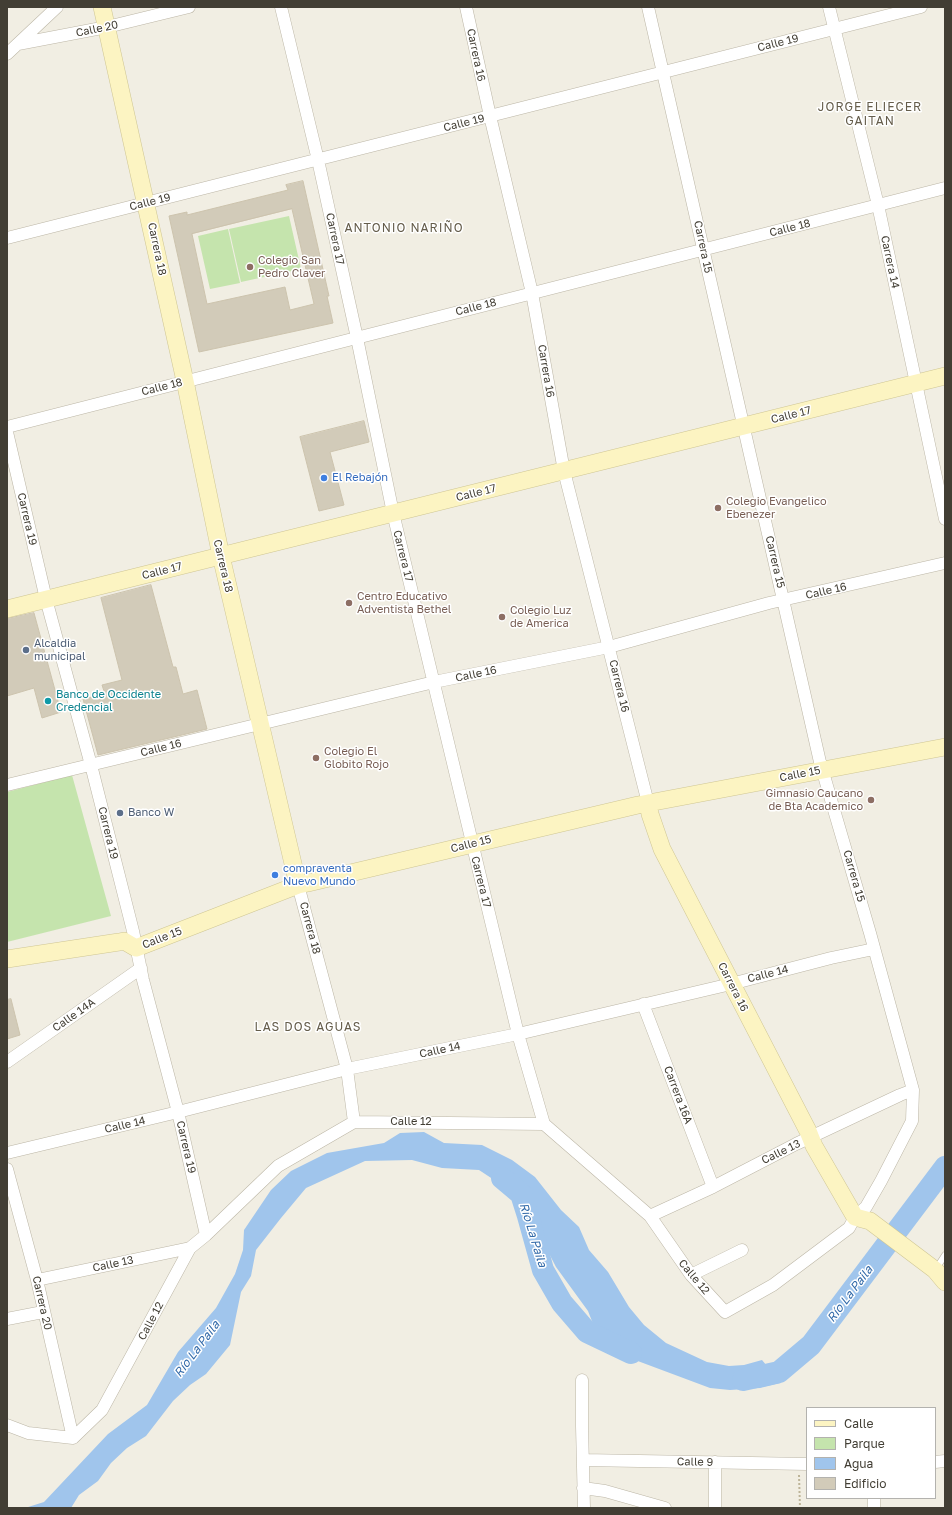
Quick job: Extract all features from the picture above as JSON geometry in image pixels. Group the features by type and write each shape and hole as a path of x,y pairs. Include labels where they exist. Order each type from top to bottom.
{"street":[{"path":"7,54 56,7"},
{"name":"Carrera 18","path":"102,7 147,203 221,556 298,885 347,1070 354,1122"},
{"name":"Calle 20","path":"18,44 107,27 189,7"},
{"name":"Carrera 17","path":"281,7 318,160 357,338 392,513 518,1034 544,1124"},
{"name":"Carrera 16","path":"466,7 532,293 564,471 650,814 662,850 814,1146 863,1219 936,1272"},
{"name":"Carrera 15","path":"648,7 823,770 913,1090 912,1121 866,1207 863,1219"},
{"name":"Carrera 14","path":"829,7 878,205 945,519"},
{"name":"Calle 19","path":"7,238 921,7"},
{"name":"Calle 18","path":"7,427 945,188"},
{"name":"Calle 17","path":"7,609 945,376"},
{"name":"Carrera 19","path":"7,432 46,599 91,765 178,1112 206,1235"},
{"name":"Calle 16","path":"7,785 434,682 609,647 784,600 945,563"},
{"name":"Calle 15","path":"7,959 119,942 124,942 136,948 298,885 648,803 945,747"},
{"name":"Calle 14","path":"7,1153 347,1070 518,1034 731,984 831,958 874,949"},
{"name":"Calle 14A","path":"7,1062 141,968"},
{"name":"Carrera 16A","path":"643,1004 713,1186"},
{"name":"Calle 13","path":"650,1216 810,1137 913,1090"},
{"name":"Calle 12","path":"73,1438 102,1410 190,1248 206,1235 278,1166 354,1122 544,1124 650,1216 691,1275 725,1312 773,1285 863,1219"},
{"name":"Carrera 20","path":"7,1169 37,1280 43,1312 73,1438"},
{"name":"Calle 13","path":"37,1280 190,1248"},
{"path":"691,1275 742,1250"},
{"path":"7,1319 43,1312"},
{"path":"582,1380 584,1508"},
{"path":"7,1425 28,1433 73,1438"},
{"name":"Calle 9","path":"583,1460 803,1464"},
{"path":"715,1462 715,1508"},
{"path":"583,1488 605,1491 665,1508"}],"lane":[{"path":"936,1272 945,1255"}],"path":[{"path":"800,1508 803,1464"}],"green space":[{"path":"289,216 301,269 241,282 229,229"},
{"path":"228,229 240,283 210,289 198,236"},
{"path":"72,775 111,916 7,942 7,792"}],"water":[{"path":"424,1132 444,1143 482,1145 512,1160 535,1177 561,1210 579,1227 589,1250 608,1272 629,1307 644,1325 666,1343 707,1362 729,1366 744,1365 762,1360 781,1383 760,1388 730,1390 710,1388 619,1354 597,1334 588,1311 556,1267 541,1238 536,1217 523,1199 479,1170 442,1168 412,1160 365,1161 306,1188 281,1218 256,1250 251,1276 241,1292 230,1345 206,1374 190,1385 173,1401 146,1436 127,1448 111,1463 98,1481 79,1495 71,1508 25,1508 44,1502 108,1434 147,1405 178,1352 216,1308 235,1274 243,1250 244,1230 271,1190 291,1171 327,1153 384,1143 400,1133"}],"building":[{"path":"303,181 329,296 327,296 333,323 199,352 169,216 187,212 187,215 288,190 286,185","holes":["292,209 314,304 290,310 285,287 207,304 192,234"]},
{"name":"El Rebajón","path":"364,421 369,442 330,452 344,505 319,511 300,437"},
{"path":"151,585 173,667 176,667 183,694 197,690 207,729 98,755 83,699 105,694 102,685 122,680 101,598"},
{"name":"Alcaldia municipal","path":"34,613 61,712 42,718 34,688 7,696 7,619"},
{"path":"11,999 20,1035 7,1039 7,1000"}],"waterway":[{"name":"Río La Paila","path":"743,1380 779,1372 811,1345 945,1167"},
{"name":"Río La Paila","path":"502,1178 521,1194 543,1270 562,1303 587,1332 631,1353"}],"place":[{"name":"Colegio San Pedro Claver","path":"250,267"},
{"name":"El Rebajón","path":"324,478"},
{"name":"Colegio Evangelico Ebenezer","path":"718,508"},
{"name":"Centro Educativo Adventista Bethel","path":"349,603"},
{"name":"Colegio Luz de America","path":"502,617"},
{"name":"Alcaldia municipal","path":"26,650"},
{"name":"Banco de Occidente Credencial","path":"48,701"},
{"name":"Colegio El Globito Rojo","path":"316,758"},
{"name":"Gimnasio Caucano de Bta Academico","path":"871,800"},
{"name":"Banco W","path":"120,813"},
{"name":"compraventa Nuevo Mundo","path":"275,875"}],"district":[{"name":"JORGE ELIECER GAITAN","path":"870,114"},
{"name":"ANTONIO NARIÑO","path":"404,228"},
{"name":"LAS DOS AGUAS","path":"308,1027"}]}
